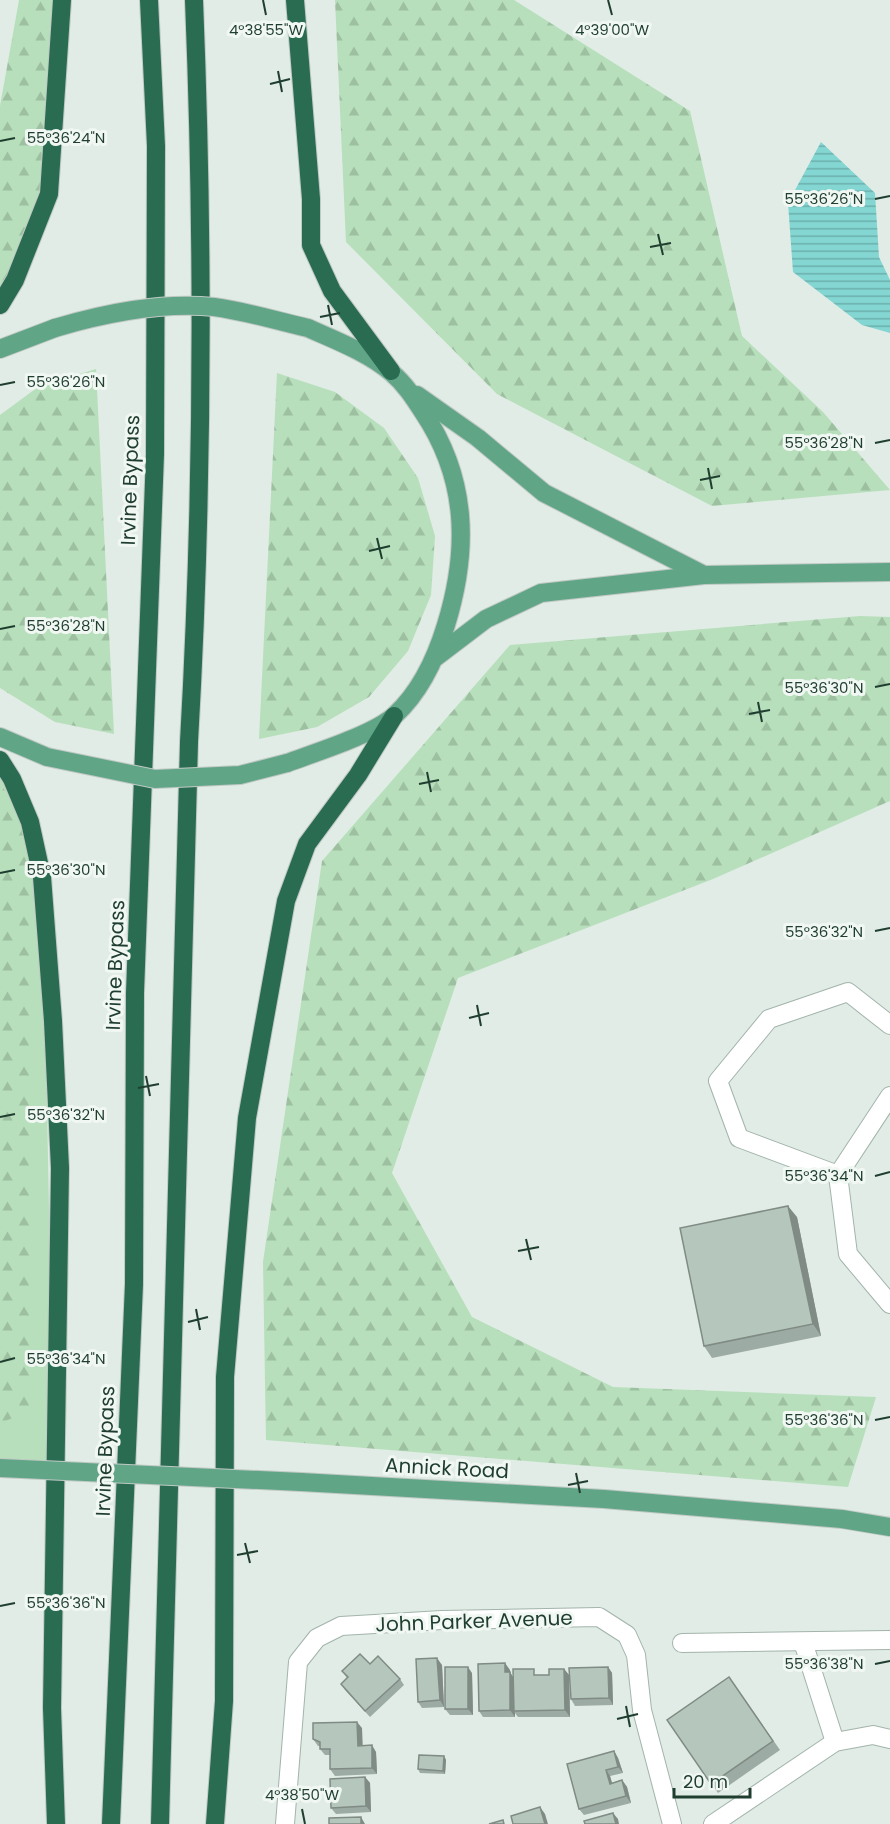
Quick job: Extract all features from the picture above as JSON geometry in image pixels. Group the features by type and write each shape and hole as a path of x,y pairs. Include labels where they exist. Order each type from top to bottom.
{"highway":[{"path":"0,305 15,280 49,194 62,0"},
{"name":"Irvine Bypass","path":"111,1824 134,1284 135,993 155,454 156,146 149,0"},
{"path":"160,1824 189,742 197,609 199,504 200,145 194,0"},
{"path":"295,0 310,187 311,245 332,291 391,371"},
{"path":"215,1824 224,1701 225,1377 248,1118 271,980 290,889 307,844 358,775 394,716"},
{"path":"0,760 12,779 30,822 42,877 55,1055 60,1168 52,1707 56,1824"}],"main road":[{"path":"0,349 55,328 108,313 179,307 214,308 308,328 344,344 391,371 408,389 435,430 453,470 462,531 457,589 436,657 418,688 394,716 323,750 287,763 240,775 155,779 47,757 0,737"},
{"path":"408,389 478,438 544,493 704,575"},
{"path":"436,657 486,619 541,594 704,575 890,572"},
{"name":"Annick Road","path":"0,1468 616,1500 842,1519 890,1527"}],"street":[{"path":"838,1175 739,1138 718,1081 769,1019 848,992 890,1025"},
{"path":"889,1303 848,1254 838,1175 882,1125 890,1096"},
{"name":"John Parker Avenue","path":"285,1824 298,1662 317,1638 341,1626 442,1620 599,1617 627,1635 636,1655 642,1710 672,1824"},
{"path":"682,1643 889,1640"},
{"path":"803,1642 835,1742"},
{"path":"713,1824 835,1742 873,1735 890,1739"}],"green space":[{"path":"19,0 59,0 47,192 28,240 0,290 0,106"},
{"path":"335,0 514,0 690,111 742,336 823,412 890,490 712,506 497,394 346,242"},
{"path":"96,369 114,734 55,722 0,688 0,415 38,387"},
{"path":"277,373 335,392 384,428 418,478 435,536 431,595 408,651 369,697 317,727 259,739"},
{"path":"860,616 890,617 890,801 713,879 458,978 392,1173 472,1317 613,1387 876,1397 848,1487 266,1440 263,1262 322,861 510,645"},
{"path":"0,764 43,899 54,1470 0,1469"},
{"path":"0,782 34,843 33,1410 0,1423"}],"water":[{"path":"821,142 875,193 879,257 890,280 890,333 862,325 793,272 788,203"}],"building":[{"path":"788,1206 813,1324 704,1346 680,1228"},
{"path":"360,1654 370,1664 378,1656 400,1679 365,1711 341,1684 348,1677 342,1671"},
{"path":"437,1658 440,1700 418,1702 416,1659"},
{"path":"505,1663 505,1672 510,1672 510,1710 479,1711 478,1664"},
{"path":"445,1667 468,1667 468,1709 445,1709"},
{"path":"608,1667 609,1698 571,1699 569,1668"},
{"path":"513,1669 534,1669 534,1675 549,1675 549,1669 564,1669 565,1710 514,1711"},
{"path":"729,1677 773,1741 711,1784 667,1720"},
{"path":"357,1722 358,1746 372,1745 372,1768 330,1769 330,1749 320,1749 320,1742 313,1739 313,1723"},
{"path":"614,1751 618,1767 606,1770 610,1784 622,1780 626,1796 579,1809 567,1764"},
{"path":"419,1755 444,1756 443,1771 418,1769"},
{"path":"365,1777 366,1806 331,1808 330,1779"},
{"path":"540,1807 545,1824 513,1824 511,1816"},
{"path":"613,1813 616,1824 585,1824 584,1821"},
{"path":"361,1817 361,1824 329,1824 329,1818"},
{"path":"503,1820 504,1824 489,1824"}]}
